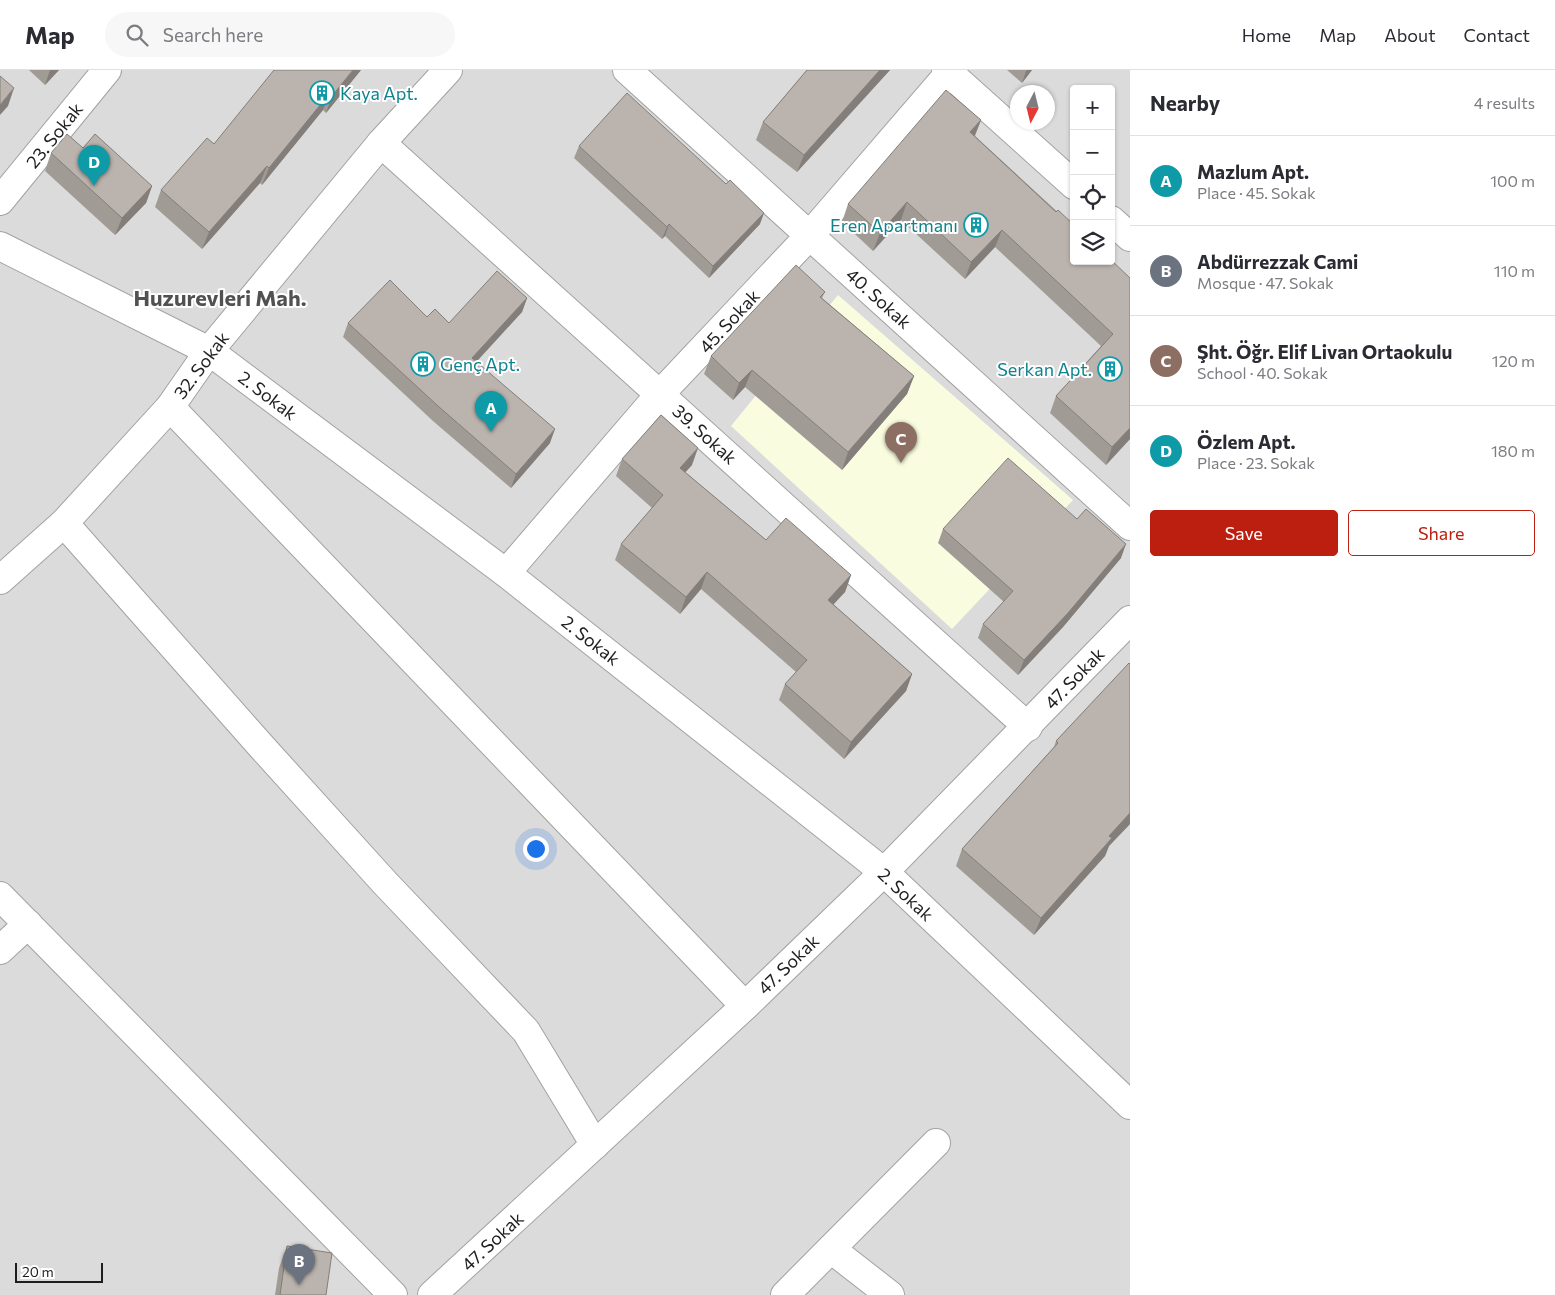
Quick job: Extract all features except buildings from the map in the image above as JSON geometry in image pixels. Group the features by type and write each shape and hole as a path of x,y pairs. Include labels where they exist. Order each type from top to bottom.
{"street":[{"name":"23. Sokak","path":"0,200 107,70"},
{"name":"32. Sokak","path":"0,580 64,522 170,407 209,351 381,143 448,70"},
{"name":"40. Sokak","path":"627,70 1130,526"},
{"name":"45. Sokak","path":"506,573 660,394 810,236 949,71"},
{"path":"949,71 1070,182"},
{"name":"39. Sokak","path":"381,143 1028,727"},
{"path":"1115,223 1130,236"},
{"name":"2. Sokak","path":"0,246 209,351 506,573 884,872 1130,1105"},
{"path":"170,407 745,1006"},
{"path":"64,522 254,739 385,884 526,1031 595,1145"},
{"name":"47. Sokak","path":"443,1292 595,1145 745,1006 884,872 1028,727 1130,620"},
{"path":"0,896 393,1295"},
{"path":"0,950 28,924"},
{"path":"785,1295 936,1143"},
{"path":"831,1249 890,1295"}],"shaded area":[{"path":"0,70 1130,70 1130,1295 0,1295"},
{"path":"838,295 1073,500 952,629 731,426"}],"place":[{"name":"Kaya Apt.","path":"322,93"},
{"name":"Özlem Apt.","path":"94,186"},
{"name":"Eren Apartmanı","path":"976,225"},
{"name":"Genç Apt.","path":"423,364"},
{"name":"Serkan Apt.","path":"1110,369"},
{"name":"Mazlum Apt.","path":"491,432"},
{"name":"Şht. Öğr. Elif Livan Ortaokulu","path":"901,463"},
{"name":"Abdürrezzak Cami","path":"299,1285"}],"district":[{"name":"Huzurevleri Mah.","path":"220,297"}]}
